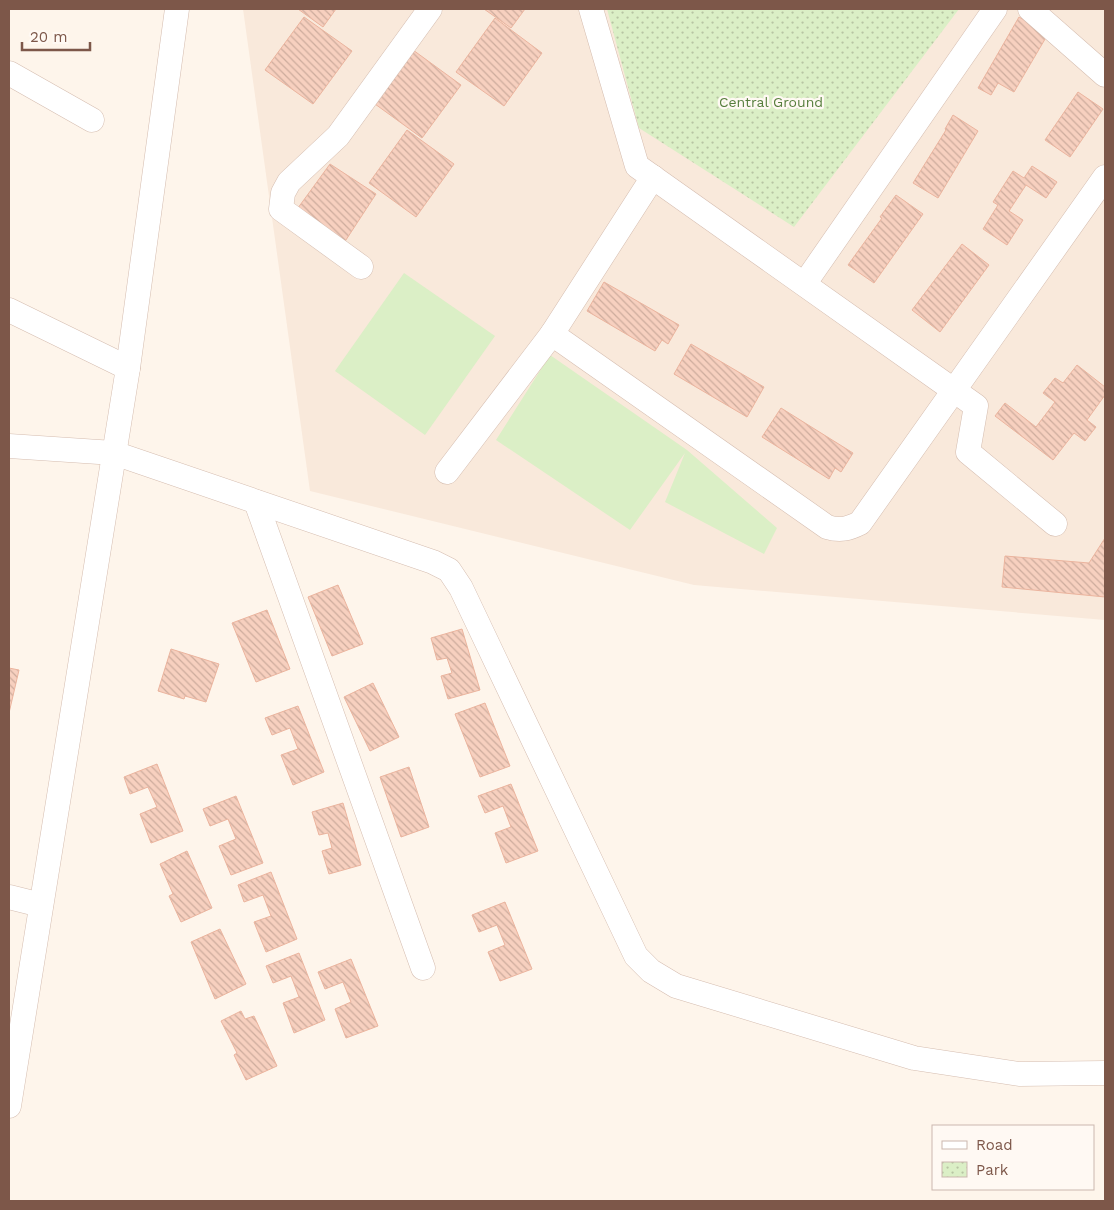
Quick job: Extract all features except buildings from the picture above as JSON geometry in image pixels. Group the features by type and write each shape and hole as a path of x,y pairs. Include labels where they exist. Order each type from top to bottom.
{"street":[{"path":"9,1106 128,368 177,9"},
{"path":"361,267 281,208 283,193 289,182 338,136 430,9"},
{"path":"591,9 638,166 976,406 968,452 1055,524"},
{"path":"805,283 995,9"},
{"path":"1030,9 1105,75"},
{"path":"9,73 92,120"},
{"path":"447,472 552,334 653,177"},
{"path":"552,334 827,526 837,530 846,530 860,524 1105,177"},
{"path":"9,310 128,368"},
{"path":"9,446 114,454 433,562 449,570 461,588 636,956 651,971 676,986 914,1058 1019,1074 1105,1073"},
{"path":"256,502 423,968"},
{"path":"9,897 41,905"}],"shaded area":[{"path":"243,9 1105,9 1105,620 694,585 310,491"}],"green space":[{"name":"Central Ground","path":"607,9 959,9 794,227 639,128"},
{"path":"404,273 495,336 425,435 335,371"},
{"path":"550,355 687,450 777,528 764,554 665,502 685,453 630,530 496,440"}]}
